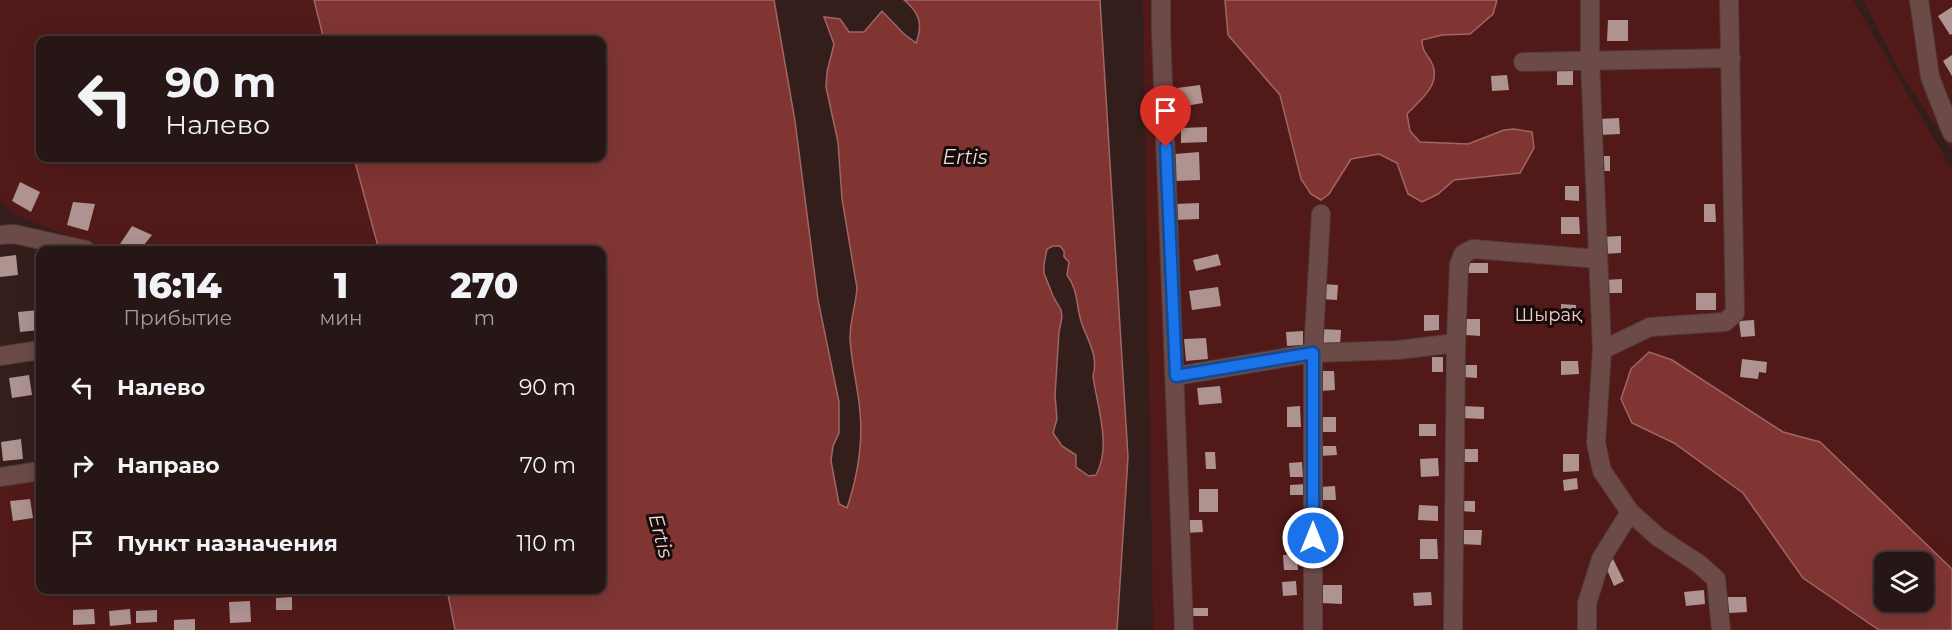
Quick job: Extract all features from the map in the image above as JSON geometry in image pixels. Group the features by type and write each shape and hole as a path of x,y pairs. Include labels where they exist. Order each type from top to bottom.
{"street":[{"path":"1161,0 1184,630"},
{"path":"1590,0 1590,62 1602,350 1596,443 1602,471 1630,512 1658,537 1716,579 1721,630"},
{"path":"1602,350 1650,327 1725,322 1735,313 1729,0"},
{"path":"1919,0 1929,77 1952,133"},
{"path":"1522,62 1731,58"},
{"path":"1313,630 1313,353 1321,214"},
{"path":"0,235 14,234 68,246"},
{"path":"1452,630 1456,344 1459,265 1463,254 1473,249 1598,259"},
{"path":"1176,376 1313,353 1398,350 1456,344"},
{"path":"0,356 36,351"},
{"path":"0,477 36,472"},
{"path":"1587,630 1587,603 1600,559 1630,512"}],"green space":[{"path":"0,0 313,0 322,36 36,36 36,162 355,162 377,246 94,246 14,214 0,199"},
{"name":"Шырақ","path":"1143,0 1853,0 1952,169 1952,630 1153,630"},
{"path":"1863,0 1952,0 1952,151 1900,72"},
{"path":"36,466 36,594 447,594 453,630 0,630 0,471"}],"water":[{"name":"Ertis","path":"314,0 774,0 795,121 818,300 839,402 839,433 833,446 831,461 839,504 847,508 854,485 861,436 850,338 857,288 842,199 838,142 826,87 834,44 824,17 840,19 849,32 864,32 882,11 916,43 919,20 914,10 904,0 1100,0 1128,457 1117,630 455,630 448,594 606,594 606,246 378,246 355,162 606,162 606,36 323,36","holes":["1060,246 1064,251 1064,257 1069,262 1067,275 1075,291 1081,321 1092,348 1093,376 1102,426 1101,464 1096,475 1089,476 1076,467 1076,455 1062,446 1053,433 1057,419 1055,395 1062,317 1044,273 1044,264 1047,249"]},
{"path":"1225,0 1497,0 1493,14 1470,34 1442,35 1422,40 1423,48 1433,66 1434,80 1427,93 1407,114 1410,131 1420,142 1468,144 1504,130 1514,129 1532,132 1534,148 1520,173 1454,180 1438,194 1422,202 1408,194 1397,163 1379,154 1351,159 1329,194 1321,200 1311,194 1301,179 1280,95 1228,35"},
{"path":"1649,352 1672,360 1783,432 1820,442 1952,569 1952,630 1879,630 1803,578 1743,493 1674,443 1632,423 1621,399 1631,369"}],"building":[{"path":"1952,7 1952,34 1950,35 1938,16"},
{"path":"1608,20 1628,20 1628,41 1607,41"},
{"path":"1952,55 1952,76 1943,61"},
{"path":"1573,70 1573,85 1557,85 1557,71"},
{"path":"1507,75 1509,90 1492,91 1491,76"},
{"path":"1200,85 1203,103 1180,107 1177,88"},
{"path":"1619,118 1620,134 1599,135 1599,119"},
{"path":"1207,127 1207,142 1181,143 1181,128"},
{"path":"1199,152 1200,180 1176,181 1175,154"},
{"path":"1598,156 1610,156 1610,171 1598,171"},
{"path":"20,182 40,192 31,212 12,201"},
{"path":"1565,186 1579,186 1579,201 1565,200"},
{"path":"73,202 95,204 88,231 67,225"},
{"path":"1199,203 1199,219 1176,220 1175,204"},
{"path":"1704,204 1715,204 1716,222 1704,222"},
{"path":"1561,217 1579,217 1580,234 1561,234"},
{"path":"132,226 152,235 143,246 120,244"},
{"path":"1621,236 1621,253 1600,254 1600,237"},
{"path":"1218,254 1221,265 1196,271 1193,260"},
{"path":"16,255 18,275 0,277 0,257"},
{"path":"1465,263 1488,263 1488,273 1466,273"},
{"path":"1622,279 1622,293 1604,293 1604,280"},
{"path":"1322,284 1338,285 1337,300 1321,299"},
{"path":"1218,287 1221,306 1192,310 1189,291"},
{"path":"1696,293 1716,293 1716,310 1696,310"},
{"path":"1561,304 1576,305 1576,320 1561,320"},
{"path":"36,310 36,330 20,332 18,312"},
{"path":"1424,315 1439,315 1439,330 1424,331"},
{"path":"1466,319 1480,319 1480,336 1466,335"},
{"path":"1754,320 1755,336 1741,337 1739,321"},
{"path":"1320,329 1341,330 1340,346 1320,346"},
{"path":"1303,331 1303,345 1287,346 1286,332"},
{"path":"1206,338 1208,359 1186,361 1184,339"},
{"path":"1432,357 1443,357 1443,372 1432,372"},
{"path":"1742,359 1767,362 1766,373 1759,372 1758,379 1740,377"},
{"path":"1561,361 1578,361 1579,374 1561,375"},
{"path":"1462,365 1477,365 1477,378 1462,377"},
{"path":"1320,371 1334,371 1335,390 1320,391"},
{"path":"29,375 32,395 12,398 9,378"},
{"path":"1220,386 1222,403 1199,405 1197,388"},
{"path":"1300,406 1301,427 1287,427 1287,407"},
{"path":"1462,406 1484,407 1484,419 1462,418"},
{"path":"1322,417 1336,417 1336,432 1322,432"},
{"path":"1419,424 1436,424 1436,436 1419,436"},
{"path":"21,439 23,459 3,461 1,442"},
{"path":"1319,446 1336,446 1337,455 1319,456"},
{"path":"1462,449 1478,449 1478,462 1462,462"},
{"path":"1205,452 1215,452 1216,469 1206,469"},
{"path":"1563,454 1579,454 1579,471 1563,472"},
{"path":"1438,458 1439,476 1421,477 1420,459"},
{"path":"1302,462 1303,477 1290,477 1289,463"},
{"path":"1577,478 1578,489 1564,491 1563,480"},
{"path":"1306,484 1306,495 1290,495 1290,485"},
{"path":"1335,486 1336,500 1319,500 1319,487"},
{"path":"1199,489 1218,489 1218,512 1199,512"},
{"path":"30,499 33,518 13,521 10,501"},
{"path":"1460,501 1475,501 1475,512 1460,511"},
{"path":"1419,505 1438,506 1438,521 1418,520"},
{"path":"1185,520 1202,520 1203,532 1186,533"},
{"path":"1460,530 1482,530 1481,545 1460,544"},
{"path":"1420,539 1437,539 1438,559 1420,559"},
{"path":"1334,541 1335,553 1320,554 1319,542"},
{"path":"1283,555 1297,555 1298,570 1284,570"},
{"path":"1613,559 1624,581 1614,586 1608,572 1604,574 1600,565"},
{"path":"1296,581 1297,595 1283,596 1282,582"},
{"path":"1320,585 1342,585 1342,604 1320,603"},
{"path":"1704,590 1705,604 1686,606 1684,592"},
{"path":"1431,592 1432,605 1414,606 1413,593"},
{"path":"292,597 292,610 276,610 276,598"},
{"path":"1727,597 1746,597 1747,612 1728,613"},
{"path":"250,601 251,622 230,623 229,602"},
{"path":"1191,608 1208,608 1208,616 1191,616"},
{"path":"94,609 95,624 73,625 73,610"},
{"path":"130,609 131,624 110,626 109,611"},
{"path":"157,610 157,622 136,623 136,611"},
{"path":"195,619 195,630 174,630 174,620"}],"route":[{"path":"1166,147 1176,376 1313,353 1313,538"}]}
